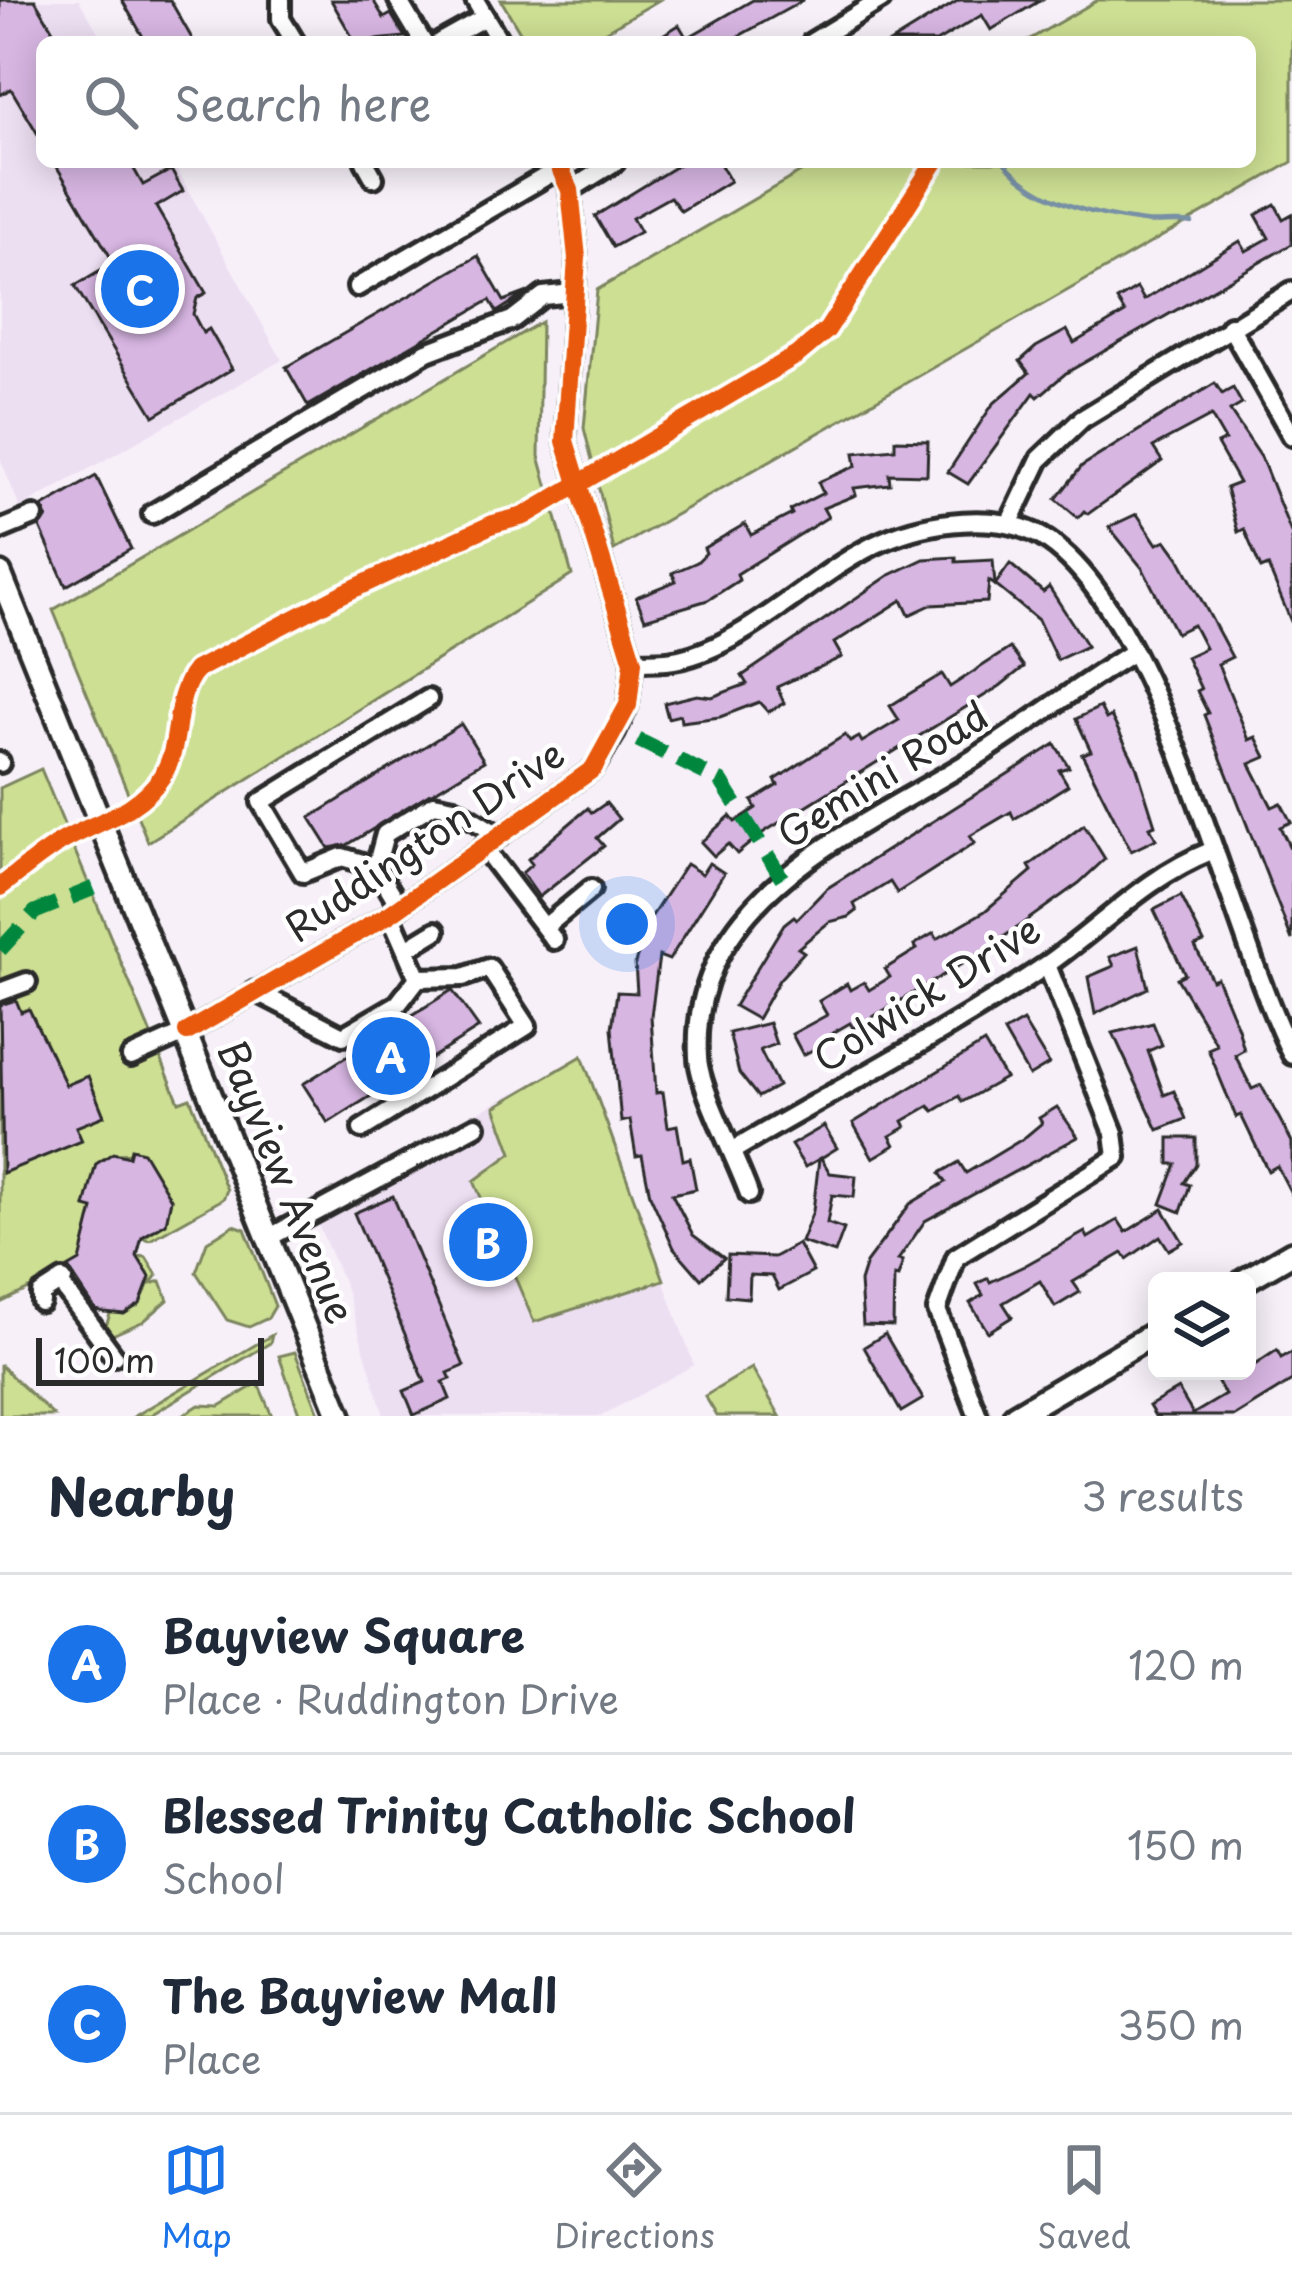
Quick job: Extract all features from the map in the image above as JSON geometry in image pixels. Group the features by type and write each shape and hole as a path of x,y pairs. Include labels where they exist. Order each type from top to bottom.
{"main road":[{"name":"Bayview Avenue","path":"0,574 7,609 187,1032 340,1416"},
{"path":"1256,1274 1292,1253"},
{"path":"1015,1416 1148,1337"}],"street":[{"path":"281,0 281,19 291,36"},
{"path":"398,0 419,36"},
{"path":"475,0 496,36"},
{"path":"822,36 881,0"},
{"path":"451,36 485,17"},
{"path":"357,287 554,168"},
{"name":"Ruddington Drive","path":"131,1058 187,1032 394,910 500,836 593,769 628,705 633,662 565,441 577,257 570,190 560,168"},
{"path":"570,190 605,168"},
{"path":"1010,522 1040,459 1082,419 1292,291"},
{"path":"152,514 427,352 512,320 543,296 573,293"},
{"path":"1230,326 1292,436"},
{"path":"0,530 34,516"},
{"path":"633,662 680,659 717,644 884,540 947,525 1010,522 1045,538 1103,593 1133,652 1187,777 1291,1052"},
{"name":"Gemini Road","path":"748,1194 698,1063 698,1019 706,980 744,916 828,842 973,759 1133,652"},
{"path":"376,867 342,857 303,873 261,802 428,699"},
{"path":"418,978 376,867 385,834 434,804 454,808 500,836"},
{"path":"483,847 550,933 591,890"},
{"name":"Colwick Drive","path":"734,1150 1047,965 1127,896 1171,867 1211,850"},
{"path":"408,949 436,931"},
{"path":"978,1416 937,1310 956,1257 1117,1157 1114,1133 1047,965"},
{"path":"362,1129 527,1026 489,968 463,977 418,978"},
{"path":"255,992 343,1036 398,1004 418,978"},
{"path":"0,992 27,982"},
{"path":"270,1237 476,1126"},
{"path":"40,1302 41,1294 64,1286 114,1356"},
{"path":"100,1334 108,1310"}],"shaded area":[{"path":"0,0 79,0 100,36 36,36 36,168 176,168 282,360 20,508 0,458"},
{"path":"582,1056 694,1365 601,1416 384,1416 345,1286 309,1204"}],"green space":[{"path":"501,0 659,0 597,36 522,36"},
{"path":"1098,0 1292,0 1292,162 614,550 584,428 597,290 808,168 1256,168 1256,36 1035,36"},
{"path":"541,322 539,456 572,575 148,842 53,610"},
{"path":"41,769 179,1102 190,1098 227,1190 223,1199 150,1240 142,1238 166,1223 171,1199 143,1153 113,1154 100,1161 85,1206 93,1209 80,1264 0,1303 0,788"},
{"path":"582,1056 664,1280 534,1322 474,1181 512,1153 495,1107"},
{"path":"234,1225 245,1229 275,1306 268,1318 249,1327 227,1320 196,1272 207,1242"},
{"path":"137,1256 146,1257 157,1275 150,1284 161,1281 168,1300 144,1321 110,1336 105,1329 111,1311 124,1314 146,1289 150,1277"},
{"path":"272,1335 270,1343 149,1416 135,1416"},
{"path":"295,1352 320,1416 300,1416 279,1356"},
{"path":"1,1366 54,1416 0,1416"},
{"path":"752,1368 780,1416 717,1416 705,1396"},
{"path":"258,1383 272,1416 182,1416 199,1405 220,1406"}],"building":[{"path":"0,0 35,0 56,36 36,36 36,131 11,89 0,95"},
{"path":"122,0 170,0 191,36 143,36"},
{"path":"331,0 373,0 384,18 391,14 404,36 352,36"},
{"path":"753,0 804,0 739,36 690,36"},
{"path":"959,0 1041,0 991,30 982,15 946,36 901,36"},
{"path":"679,25 686,36 661,36"},
{"path":"58,168 133,168 143,185 171,170 183,191 156,207 206,293 197,298 193,314 203,333 209,329 232,369 154,416 75,286 114,263"},
{"path":"673,168 722,168 730,181 681,211 670,197 632,218 640,232 613,247 595,216"},
{"path":"1275,204 1283,219 1292,214 1292,244 1066,373 1038,397 1034,393 968,484 948,472 993,404 1029,373 1020,361 1036,347 1067,330 1074,343 1125,313 1117,300 1137,288 1144,300 1240,241 1246,251 1269,238 1256,215"},
{"path":"478,256 504,301 528,292 497,312 490,300 308,406 286,367"},
{"path":"1215,383 1222,394 1233,388 1242,404 1230,411 1261,457 1292,535 1292,624 1268,566 1261,569 1244,529 1238,532 1226,488 1239,483 1217,444 1225,440 1211,416 1153,447 1162,461 1088,514 1084,511 1078,518 1056,499 1082,466"},
{"path":"895,440 928,441 927,475 889,474 890,484 854,488 856,495 823,508 828,517 737,574 739,580 708,600 645,619 636,597 676,581 672,573 697,562 706,553 704,548 745,524 751,535 792,514 790,510 823,493 818,482 856,466 854,453 895,449"},
{"path":"96,476 131,549 66,586 40,527 47,517 43,507"},
{"path":"1137,514 1157,544 1166,540 1179,558 1232,657 1218,664 1249,740 1256,737 1266,757 1250,764 1272,807 1281,803 1291,822 1280,827 1292,852 1292,940 1186,657 1205,648 1193,625 1176,633 1143,569 1109,527"},
{"path":"956,557 956,562 993,560 995,585 989,581 987,602 931,605 909,615 902,600 834,643 842,657 777,687 784,703 768,712 759,702 720,717 681,722 680,715 668,718 664,703 697,695 712,697 747,684 742,676 888,576 924,559"},
{"path":"1010,564 1043,592 1049,587 1087,646 1057,660 1038,620 995,585"},
{"path":"1010,648 1024,667 1000,686 761,834 737,854 728,844 714,856 701,842 730,816 735,822 756,808 752,801 778,785 775,780 845,735 850,742 859,737 862,742 899,720 890,706 909,694 942,674 950,687"},
{"path":"1100,707 1106,719 1111,716 1136,765 1155,825 1150,827 1156,839 1131,851 1082,754 1091,751 1076,719"},
{"path":"461,724 484,761 347,845 329,848 310,818"},
{"path":"1055,744 1069,767 1059,770 1068,785 1014,819 1011,812 970,836 975,843 897,893 890,882 854,904 857,911 849,917 829,922 798,948 804,952 779,980 757,1019 734,1006 784,924 794,916 797,919 826,889"},
{"path":"606,803 619,819 597,838 604,846 539,897 522,873 532,864 528,859 588,808 592,813"},
{"path":"1084,825 1105,859 1079,883 987,949 853,1028 850,1023 831,1034 833,1039 803,1055 792,1034 827,1015 819,1001 847,984 850,990 864,982 869,990 890,977 885,969 917,949 914,945 934,933 937,939 985,911 1032,871 1029,866"},
{"path":"709,863 724,873 669,960 659,956 651,1016 656,1093 663,1092 668,1127 677,1125 683,1160 690,1158 696,1189 672,1194 693,1235 724,1258 701,1279 674,1248 650,1195 642,1155 636,1156 630,1120 621,1122 612,1028 617,992 637,993 635,963 650,919 686,864 702,874"},
{"path":"1181,896 1204,942 1195,946 1212,980 1217,978 1238,1028 1244,1050 1235,1055 1252,1089 1261,1085 1292,1142 1292,1195 1277,1166 1268,1171 1241,1115 1236,1117 1208,1049 1217,1045 1177,978 1185,974 1154,910"},
{"path":"1138,946 1148,988 1095,1014 1088,977 1114,966 1110,957"},
{"path":"452,990 479,1028 328,1123 303,1084"},
{"path":"16,1000 21,1012 29,1009 66,1085 88,1076 104,1116 76,1127 82,1141 3,1173 0,1005"},
{"path":"1023,1021 1049,1064 1029,1076 1004,1032"},
{"path":"769,1023 776,1044 760,1050 778,1086 758,1097 739,1073 729,1033"},
{"path":"1153,1023 1162,1045 1148,1051 1164,1095 1174,1091 1186,1119 1158,1130 1113,1033"},
{"path":"984,1043 1005,1078 962,1102 959,1096 903,1121 906,1127 890,1136 895,1145 873,1158 853,1123"},
{"path":"1057,1107 1078,1137 925,1221 898,1260 903,1261 898,1277 894,1276 893,1326 863,1325 860,1282 866,1263 910,1204 946,1182 940,1173 959,1162 966,1173 1024,1138 1042,1123 1039,1118"},
{"path":"824,1126 837,1148 821,1158 830,1173 856,1176 854,1197 832,1195 827,1223 844,1229 835,1253 801,1242 813,1211 819,1159 805,1167 791,1145"},
{"path":"1169,1138 1196,1138 1196,1164 1184,1183 1190,1185 1181,1212 1161,1204 1176,1164 1169,1164"},
{"path":"131,1149 143,1152 171,1199 166,1223 142,1237 137,1256 150,1277 140,1304 124,1314 104,1312 96,1310 68,1268 80,1261 93,1209 85,1207 96,1164 113,1153 129,1157"},
{"path":"393,1196 464,1366 448,1373 451,1379 443,1382 450,1399 414,1415 404,1391 425,1382 354,1213"},
{"path":"1163,1209 1183,1242 1169,1250 1160,1236 1127,1259 1123,1253 1073,1282 1080,1292 1055,1307 1040,1281 1003,1303 1012,1317 988,1332 970,1303 983,1295 977,1284 988,1278 990,1282 1118,1220 1126,1232"},
{"path":"798,1244 813,1272 779,1290 772,1276 750,1275 749,1298 726,1296 728,1255 774,1257"},
{"path":"885,1334 923,1399 901,1412 864,1347"},
{"path":"1277,1350 1281,1358 1292,1352 1292,1381 1235,1416 1155,1416 1149,1406 1178,1389 1193,1414 1225,1395 1217,1380 1256,1380 1256,1364"}],"waterway":[{"path":"1010,168 1049,197 1087,211 1144,222 1192,223"}],"marked path":[{"path":"638,740 721,781 782,878"},
{"path":"0,950 35,912 94,888"}],"cycle path":[{"path":"187,1032 390,914 593,769 628,705 633,662 565,441 577,258 570,190 560,168"},
{"path":"0,887 53,847 129,808 152,789 173,751 183,695 196,670 338,596 493,524 524,516 797,355 827,330 931,168"}],"place":[{"name":"The Bayview Mall","path":"140,289"},
{"name":"Bayview Square","path":"391,1056"},
{"name":"Blessed Trinity Catholic School","path":"488,1242"}]}
